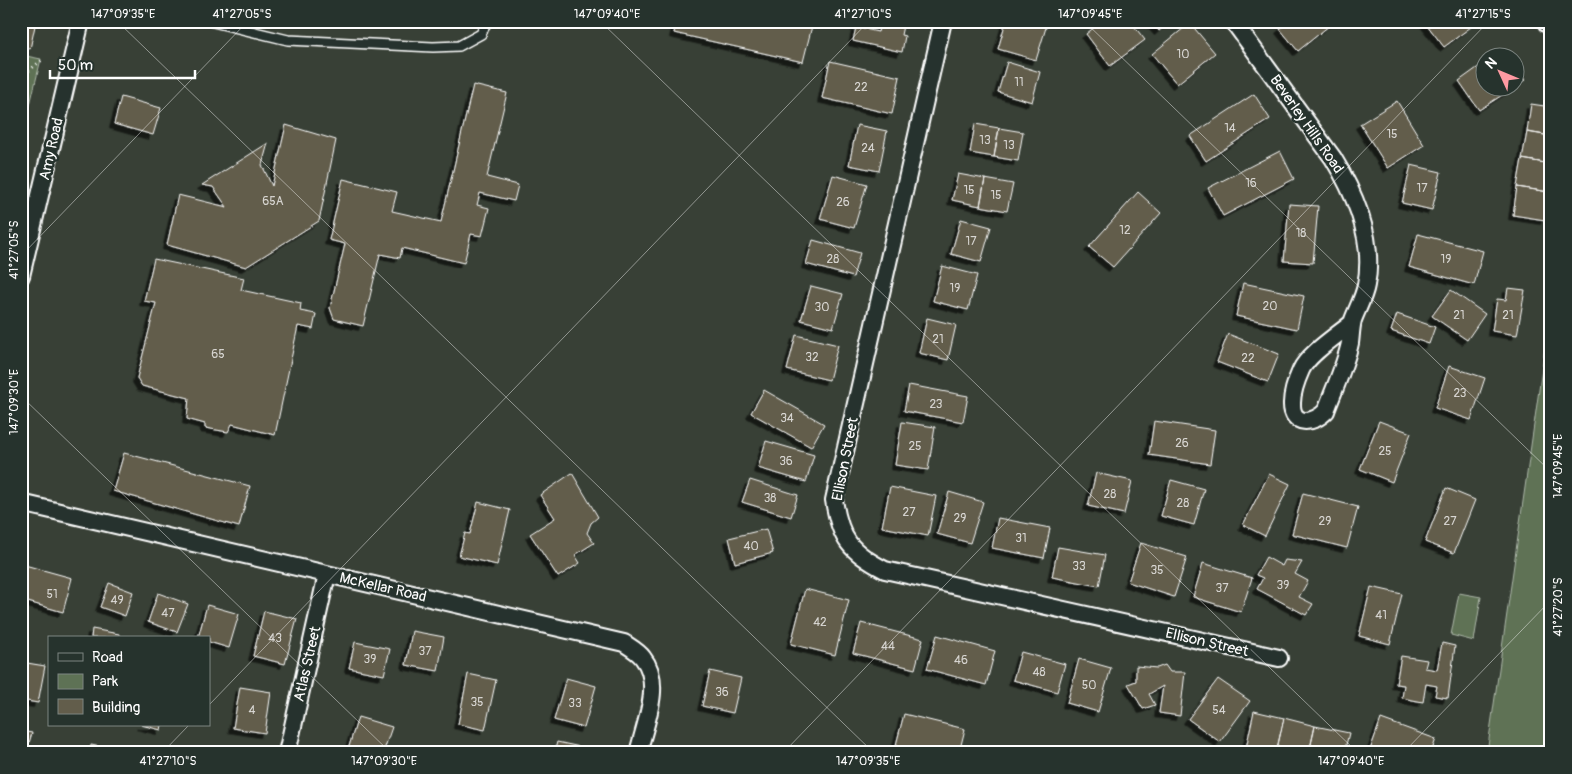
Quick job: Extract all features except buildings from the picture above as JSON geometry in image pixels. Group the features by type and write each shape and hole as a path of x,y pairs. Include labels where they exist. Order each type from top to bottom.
{"street":[{"name":"Amy Road","path":"21,276 81,21"},
{"name":"Ellison Street","path":"943,21 834,500 838,524 847,543 862,559 885,570 1279,658"},
{"name":"Beverley Hills Road","path":"1233,21 1333,158 1346,180 1359,210 1368,264 1366,286 1352,323 1350,344 1326,412 1319,419 1308,423 1299,419 1293,412 1292,402 1302,368 1352,323"},
{"name":"McKellar Road","path":"21,503 624,643 642,656 651,670 652,692 638,753"},
{"name":"Atlas Street","path":"287,753 327,574"}],"lane":[{"path":"208,21 270,34 288,40 433,47 459,46 481,34 487,21"}],"path":[{"path":"21,76 42,60"}],"green space":[{"path":"21,55 41,59 21,142"},
{"path":"1551,306 1551,753 1487,753"},
{"path":"1459,593 1481,597 1474,641 1451,635"}]}
